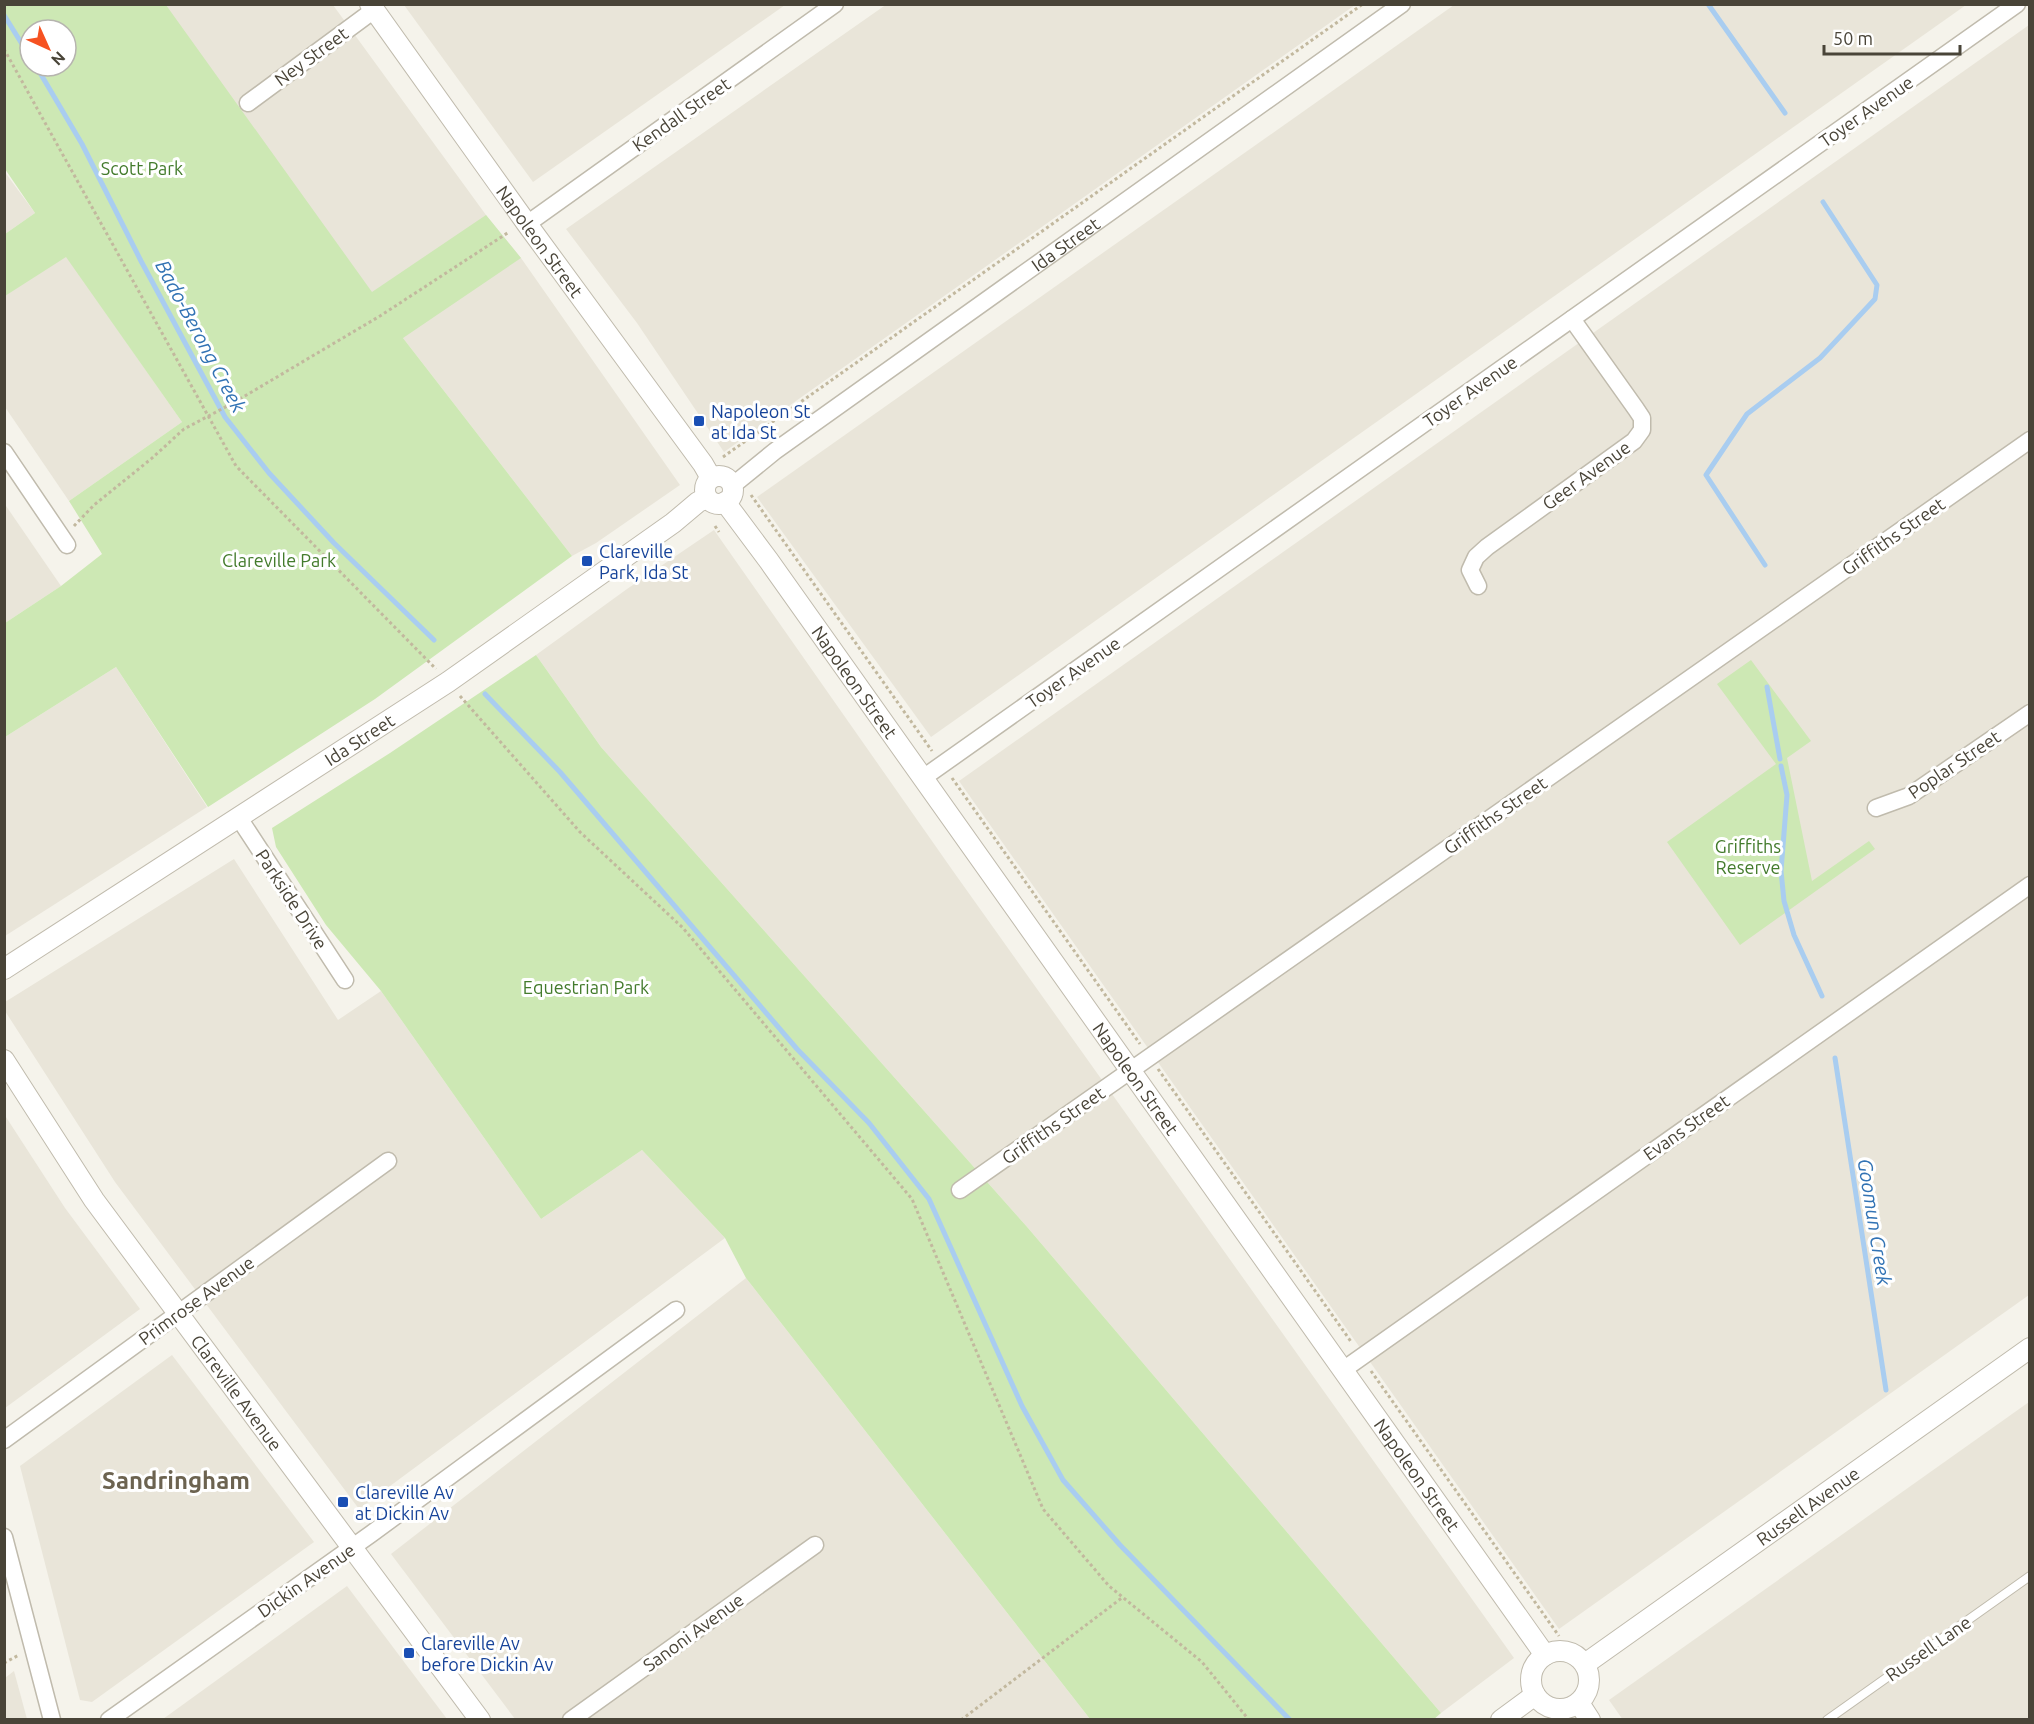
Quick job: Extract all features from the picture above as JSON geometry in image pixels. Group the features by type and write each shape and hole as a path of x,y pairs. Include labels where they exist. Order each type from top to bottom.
{"street":[{"name":"Kendall Street","path":"527,224 835,4"},
{"name":"Ida Street","path":"4,969 448,682 673,523 698,502 722,496 775,451 1402,4"},
{"name":"Toyer Avenue","path":"923,778 2017,4"},
{"name":"Napoleon Street","path":"372,7 703,464 711,478 705,489 722,496 769,561 1545,1655"},
{"name":"Ney Street","path":"248,103 372,7"},
{"name":"Geer Avenue","path":"1478,585 1470,570 1476,557 1486,547 1634,441 1642,430 1642,418 1572,319"},
{"name":"Griffiths Street","path":"960,1190 2030,440"},
{"path":"4,452 65,541"},
{"name":"Poplar Street","path":"1876,808 1908,796 2030,713"},
{"name":"Parkside Drive","path":"239,818 345,980"},
{"name":"Evans Street","path":"1343,1370 2030,885"},
{"name":"Clareville Avenue","path":"4,1060 94,1200 480,1719"},
{"name":"Primrose Avenue","path":"4,1440 388,1161"},
{"name":"Dickin Avenue","path":"109,1719 353,1547 676,1310"},
{"name":"Russell Avenue","path":"1585,1664 2030,1348"},
{"path":"4,1537 52,1719"},
{"name":"Sanoni Avenue","path":"571,1719 815,1545"},
{"path":"1562,1651 1579,1657 1585,1664 1590,1680 1588,1689 1579,1703 1560,1710 1550,1708 1535,1695 1532,1686 1534,1668 1545,1655 1562,1651"},
{"path":"1501,1719 1535,1695"},
{"path":"1579,1703 1590,1719"}],"lane":[{"name":"Russell Lane","path":"1827,1719 2030,1576"}],"path":[{"name":"Ida Street","path":"723,457 1363,4"},
{"path":"4,49 236,466 448,682 580,832 683,928 912,1199 1043,1509 1109,1586 1202,1662 1249,1719"},
{"path":"65,541 94,505 184,429 380,316 506,233 527,224"},
{"path":"715,526 719,532"},
{"path":"961,1719 1123,1597"}],"shaded area":[{"path":"887,4 1355,5 724,452 637,323 566,229"},
{"path":"164,5 333,5 486,215 521,258 680,485 596,543 572,556 403,338"},
{"path":"404,5 785,5 533,182"},
{"path":"1454,5 1966,5 931,737 757,497"},
{"path":"2029,25 2029,1295 1559,1629 959,781"},
{"path":"4,171 35,213 5,234 4,234"},
{"path":"66,256 182,422 69,501 5,407 4,296"},
{"path":"4,503 61,586 5,623 4,623"},
{"path":"714,530 953,871 1514,1658 1441,1713 1028,1228 601,747 536,655"},
{"path":"116,667 207,807 5,936 5,737"},
{"path":"234,859 338,1020 381,991 541,1219 642,1150 725,1238 359,1509 115,1182 5,1011 5,1002"},
{"path":"4,1114 65,1208 140,1309 5,1408"},
{"path":"746,1278 1090,1719 515,1719 391,1554"},
{"path":"172,1355 314,1542 92,1702 80,1700 20,1466"},
{"path":"2029,1402 2029,1719 1623,1720 1609,1700"},
{"path":"347,1586 447,1719 163,1719"},
{"path":"14,1671 27,1719 5,1719 5,1678"}],"green space":[{"name":"Clareville Park","path":"5,4 166,5 372,292 486,215 521,258 403,338 572,556 375,699 208,807 116,667 5,737 5,623 61,586 102,554 69,501 182,422 66,257 5,296 5,234 35,213 5,169"},
{"name":"Equestrian Park","path":"536,655 601,747 1028,1228 1441,1713 1433,1720 1090,1719 746,1278 725,1238 642,1150 541,1219 381,991 326,925 276,847 272,828 390,753"},
{"name":"Griffiths Reserve","path":"1751,660 1811,741 1787,758 1812,881 1869,841 1875,849 1740,945 1667,842 1776,764 1717,684"}],"waterway":[{"name":"Goomun Creek","path":"1708,4 1785,113"},
{"name":"Bado-Berong Creek","path":"4,15 18,38"},
{"name":"Bado-Berong Creek","path":"43,78 82,144 141,261 225,417 269,473 334,543 434,640"},
{"name":"Goomun Creek","path":"1765,565 1706,475 1747,414 1820,358 1875,299 1877,285 1823,202"},
{"name":"Goomun Creek","path":"1767,687 1780,759"},
{"path":"485,694 560,772 797,1049 869,1123 929,1199 1022,1406 1063,1480 1120,1545 1290,1720"},
{"name":"Goomun Creek","path":"1781,766 1787,795 1781,871 1784,901 1794,935 1822,996"},
{"name":"Goomun Creek","path":"1835,1058 1886,1390"}],"place":[{"name":"Napoleon St at Ida St","path":"699,421"},
{"name":"Clareville Park, Ida St","path":"587,561"},
{"name":"Clareville Av at Dickin Av","path":"343,1502"},
{"name":"Clareville Av before Dickin Av","path":"409,1653"}],"district":[{"name":"Sandringham","path":"176,1480"}],"park label":[{"name":"Scott Park","path":"142,168"}]}
